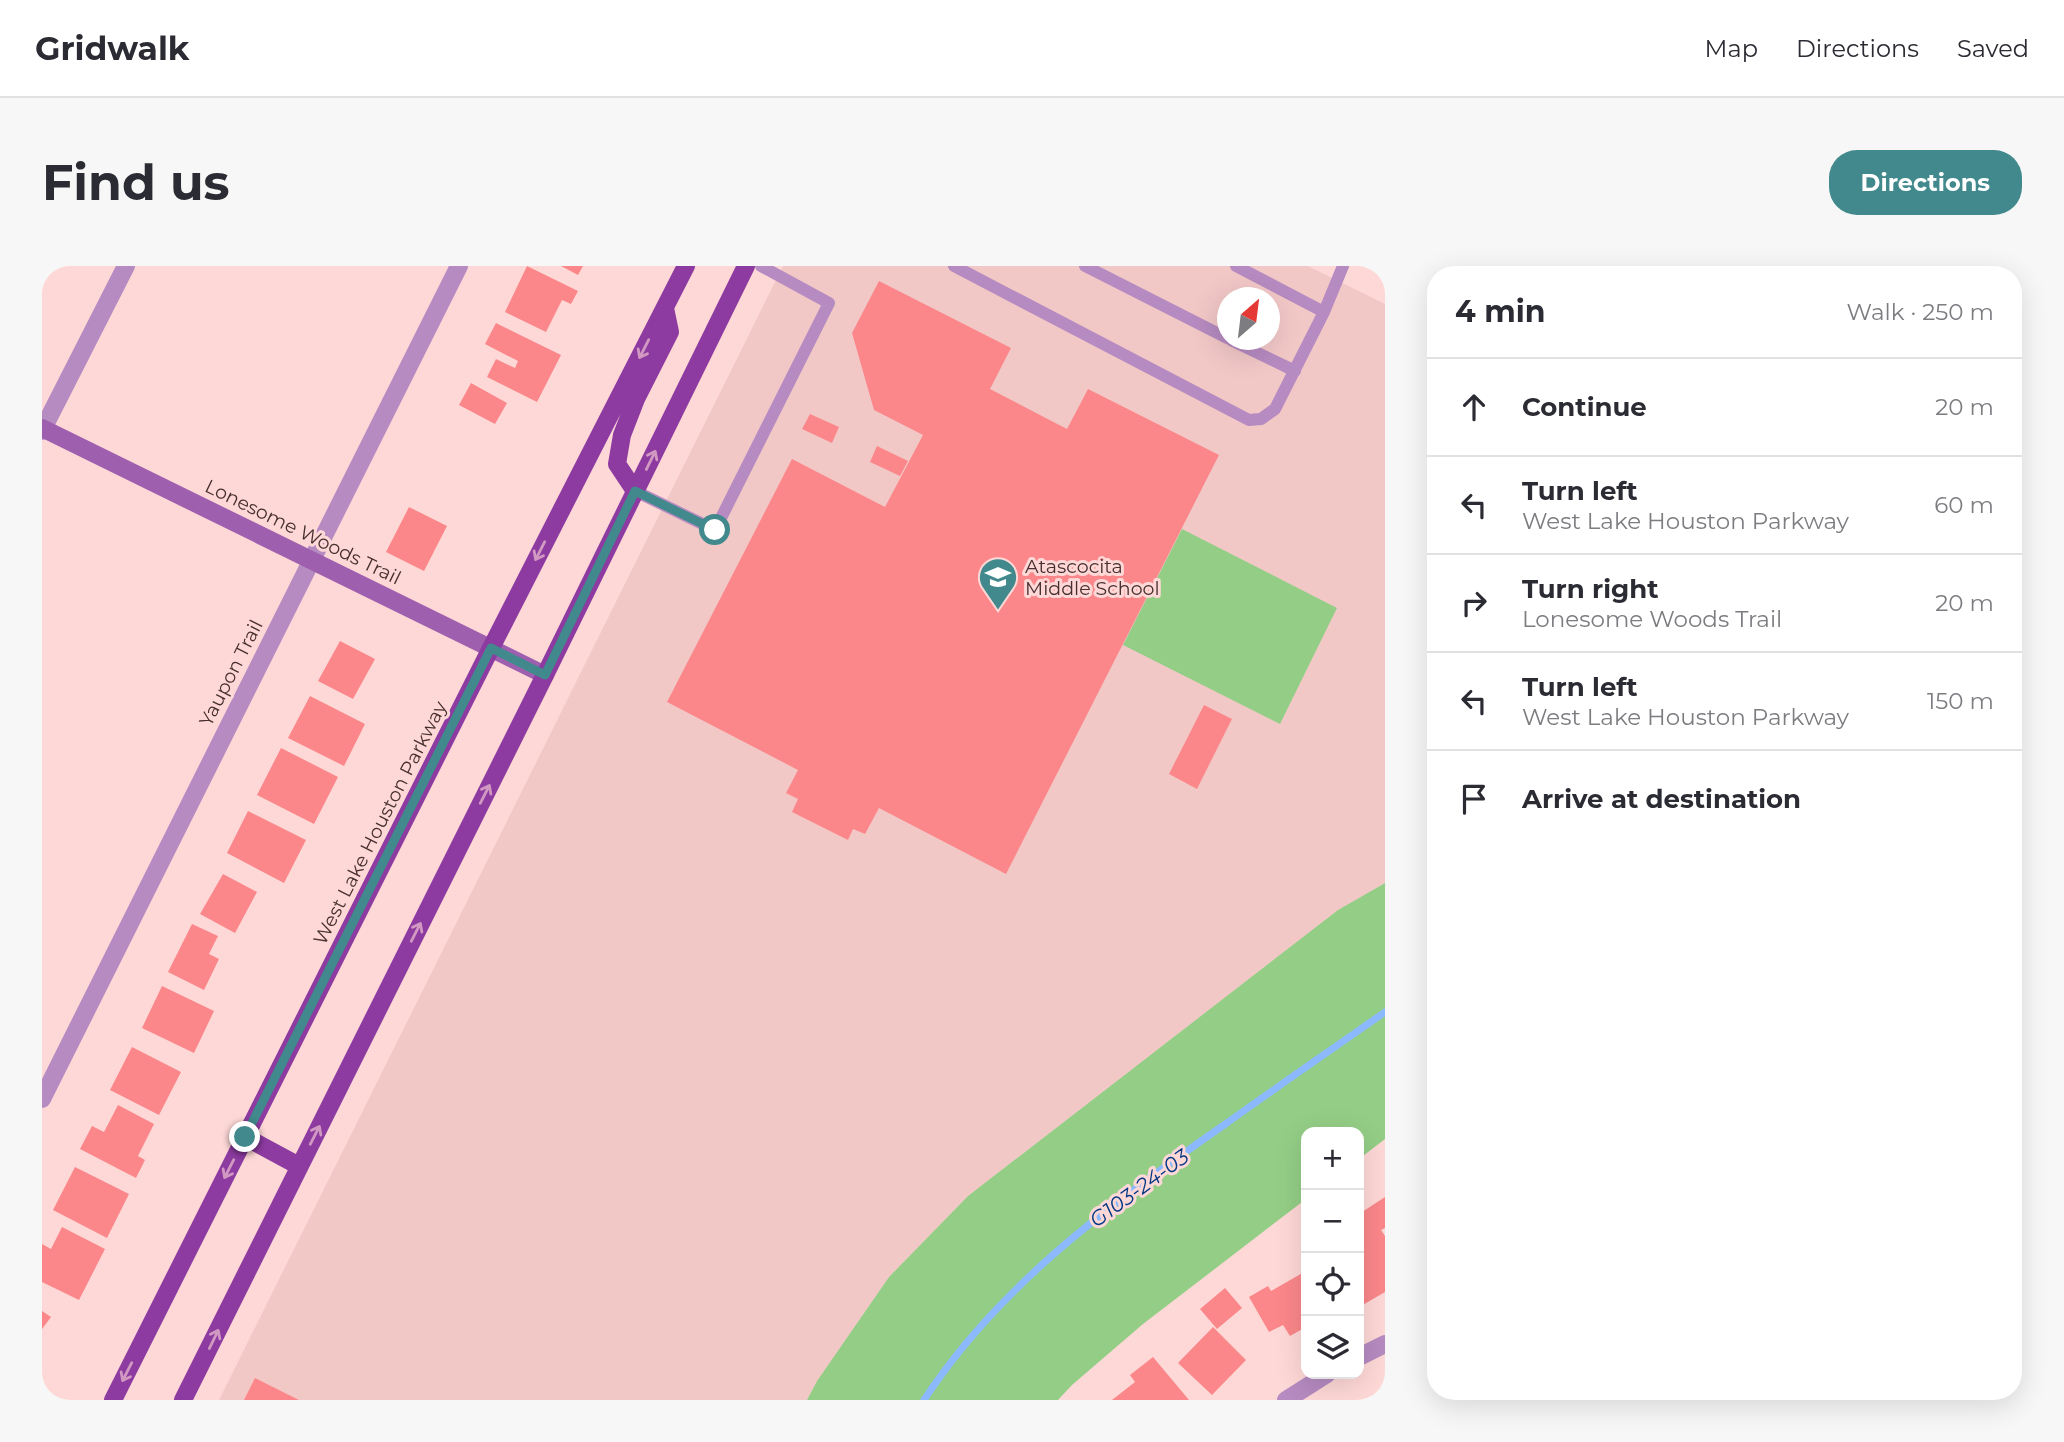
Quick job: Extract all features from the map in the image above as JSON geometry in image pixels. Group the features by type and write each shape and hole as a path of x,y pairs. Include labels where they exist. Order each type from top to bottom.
{"main road":[{"name":"West Lake Houston Parkway","path":"113,1400 686,266"},
{"path":"183,1400 746,266"},
{"path":"635,491 617,464 622,435 636,398 670,332 666,308"},
{"path":"245,1137 299,1166"}],"street":[{"path":"42,429 126,266"},
{"name":"Yaupon Trail","path":"42,1099 459,266"},
{"name":"Lonesome Woods Trail","path":"42,429 545,675"},
{"path":"1364,1354 1385,1344"},
{"path":"1286,1400 1319,1379"}],"lane":[{"path":"635,491 715,530 828,303 761,266"},
{"path":"954,266 1249,420 1261,419 1275,409 1324,312 1343,266"},
{"path":"1084,266 1217,333"},
{"path":"1236,266 1324,312"},
{"path":"1251,350 1295,372"}],"shaded area":[{"name":"Atascocita Middle School","path":"783,266 1308,266 1385,304 1385,883 1338,910 968,1196 889,1277 817,1381 807,1400 219,1400"}],"green space":[{"path":"1182,529 1337,608 1280,724 1123,645"},
{"path":"1385,883 1385,1139 1364,1155 1364,1127 1301,1127 1301,1203 1143,1324 1058,1400 807,1400 817,1381 889,1277 968,1196 1338,910"}],"building":[{"path":"527,266 578,291 571,304 562,300 546,332 505,312"},
{"path":"561,266 583,266 578,275"},
{"path":"879,281 1011,348 990,389 1067,429 1088,389 1219,455 1006,874 879,808 865,834 853,829 848,840 792,812 798,799 786,793 798,770 667,702 792,459 885,507 923,435 874,410 852,333"},
{"path":"496,323 561,355 537,402 487,377 496,359 515,368 518,361 485,344"},
{"path":"471,383 507,403 495,424 459,405"},
{"path":"810,414 839,427 832,443 802,429"},
{"path":"877,446 908,461 900,476 870,462"},
{"path":"409,507 447,526 424,571 386,552"},
{"path":"340,641 375,659 353,699 318,681"},
{"path":"310,696 365,724 344,766 288,738"},
{"path":"1204,705 1232,719 1197,789 1169,774"},
{"path":"281,748 338,777 314,824 257,795"},
{"path":"248,811 306,840 284,883 227,853"},
{"path":"223,874 257,892 235,933 200,914"},
{"path":"192,924 218,936 209,954 219,959 204,990 168,972"},
{"path":"162,986 214,1011 194,1053 142,1028"},
{"path":"132,1047 181,1072 159,1115 110,1090"},
{"path":"118,1105 154,1124 138,1156 145,1160 136,1178 80,1149 92,1126 104,1132"},
{"path":"75,1167 129,1194 107,1238 53,1210"},
{"path":"1385,1197 1385,1228 1381,1230 1385,1236 1385,1292 1364,1304 1364,1253 1364,1211"},
{"path":"62,1227 105,1249 79,1300 42,1282 42,1244 51,1249"},
{"path":"1301,1274 1301,1330 1290,1336 1283,1325 1269,1332 1249,1297 1268,1286 1271,1291"},
{"path":"1225,1288 1242,1308 1217,1329 1200,1309"},
{"path":"42,1311 51,1317 42,1329"},
{"path":"1213,1327 1246,1360 1212,1395 1178,1363"},
{"path":"1153,1357 1189,1400 1112,1400 1135,1382 1130,1375"},
{"path":"255,1378 299,1400 244,1400"}],"waterway":[{"name":"G103-24-03","path":"924,1400 954,1358 987,1319 1060,1248 1182,1154 1385,1012"}],"place":[{"name":"Atascocita Middle School","path":"998,611"}],"route":[{"path":"245,1137 491,648 545,675 635,491 715,530"}]}
